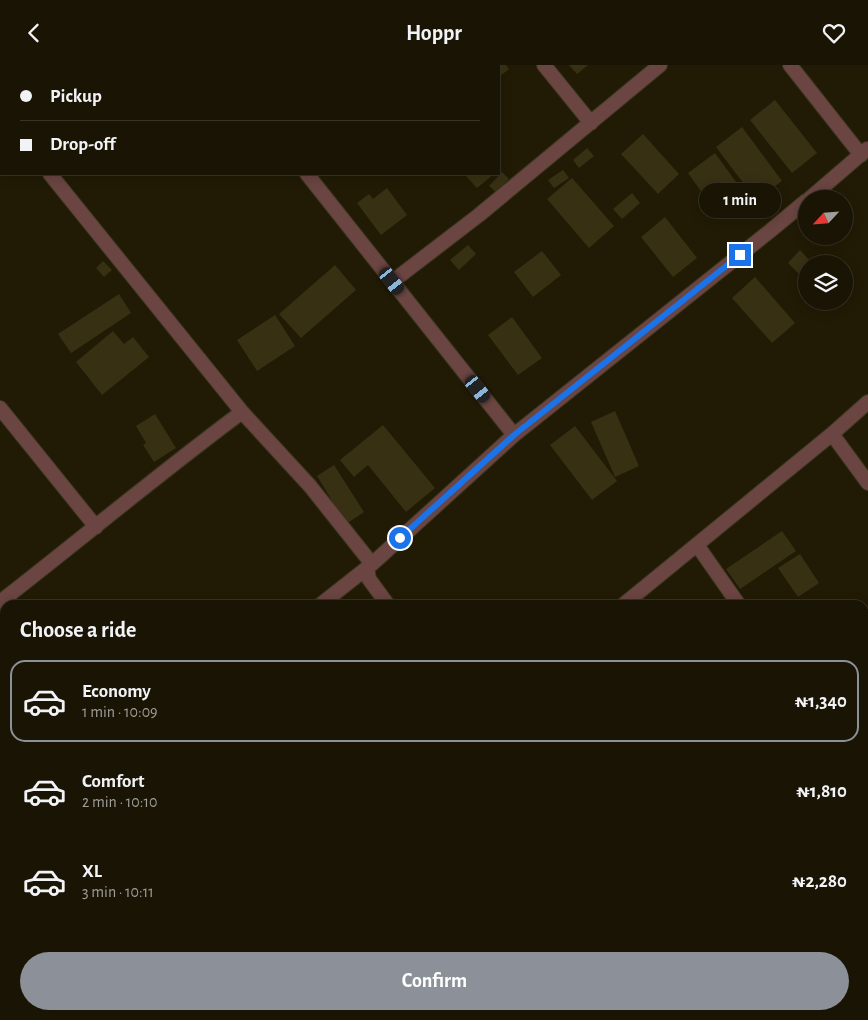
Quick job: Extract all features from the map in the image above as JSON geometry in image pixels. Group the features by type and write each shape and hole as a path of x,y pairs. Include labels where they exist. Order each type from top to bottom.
{"street":[{"path":"544,65 591,123"},
{"path":"392,281 479,215 660,65"},
{"path":"790,65 864,152 820,190"},
{"path":"51,175 242,412 310,486 372,564"},
{"path":"308,175 514,435"},
{"path":"326,600 372,564 514,435 798,208"},
{"path":"630,600 832,434 868,402"},
{"path":"0,408 96,527"},
{"path":"3,600 185,454 242,412"},
{"path":"832,434 868,483"},
{"path":"696,545 736,600"},
{"path":"372,564 366,568 369,579 384,600"}],"building":[{"path":"500,65 506,65 509,69 500,76"},
{"path":"569,65 588,65 577,74"},
{"path":"775,100 817,153 792,173 750,120"},
{"path":"742,127 782,181 756,200 716,147"},
{"path":"643,134 679,174 658,194 621,154"},
{"path":"587,148 594,156 579,168 573,160"},
{"path":"715,153 736,182 708,201 688,173"},
{"path":"563,170 569,178 554,188 548,180"},
{"path":"502,172 509,179 496,192 489,186"},
{"path":"465,175 493,175 477,188"},
{"path":"572,178 614,226 589,248 547,199"},
{"path":"387,188 407,215 381,235 357,203 369,194 373,199"},
{"path":"632,193 640,203 622,219 613,209"},
{"path":"665,217 697,258 673,277 641,237"},
{"path":"468,245 476,254 459,270 450,260"},
{"path":"800,250 805,255 798,255 798,273 788,263"},
{"path":"542,251 561,275 533,297 514,272"},
{"path":"103,261 112,270 104,277 96,268"},
{"path":"335,265 356,290 301,338 279,314"},
{"path":"755,277 795,323 772,343 732,298"},
{"path":"119,294 131,313 71,353 58,334"},
{"path":"275,315 295,346 257,371 237,340"},
{"path":"512,317 542,358 518,375 488,335"},
{"path":"113,331 124,344 133,337 149,357 102,395 76,362"},
{"path":"615,411 639,466 615,477 591,422"},
{"path":"155,414 176,448 154,462 143,445 146,443 136,426"},
{"path":"383,425 435,488 406,512 368,465 354,477 340,460"},
{"path":"575,426 617,481 592,500 550,445"},
{"path":"334,465 364,512 346,524 317,476"},
{"path":"782,531 796,551 740,589 726,569"},
{"path":"800,554 819,583 798,597 778,568"}],"route":[{"path":"400,538 514,435 740,255"}]}
